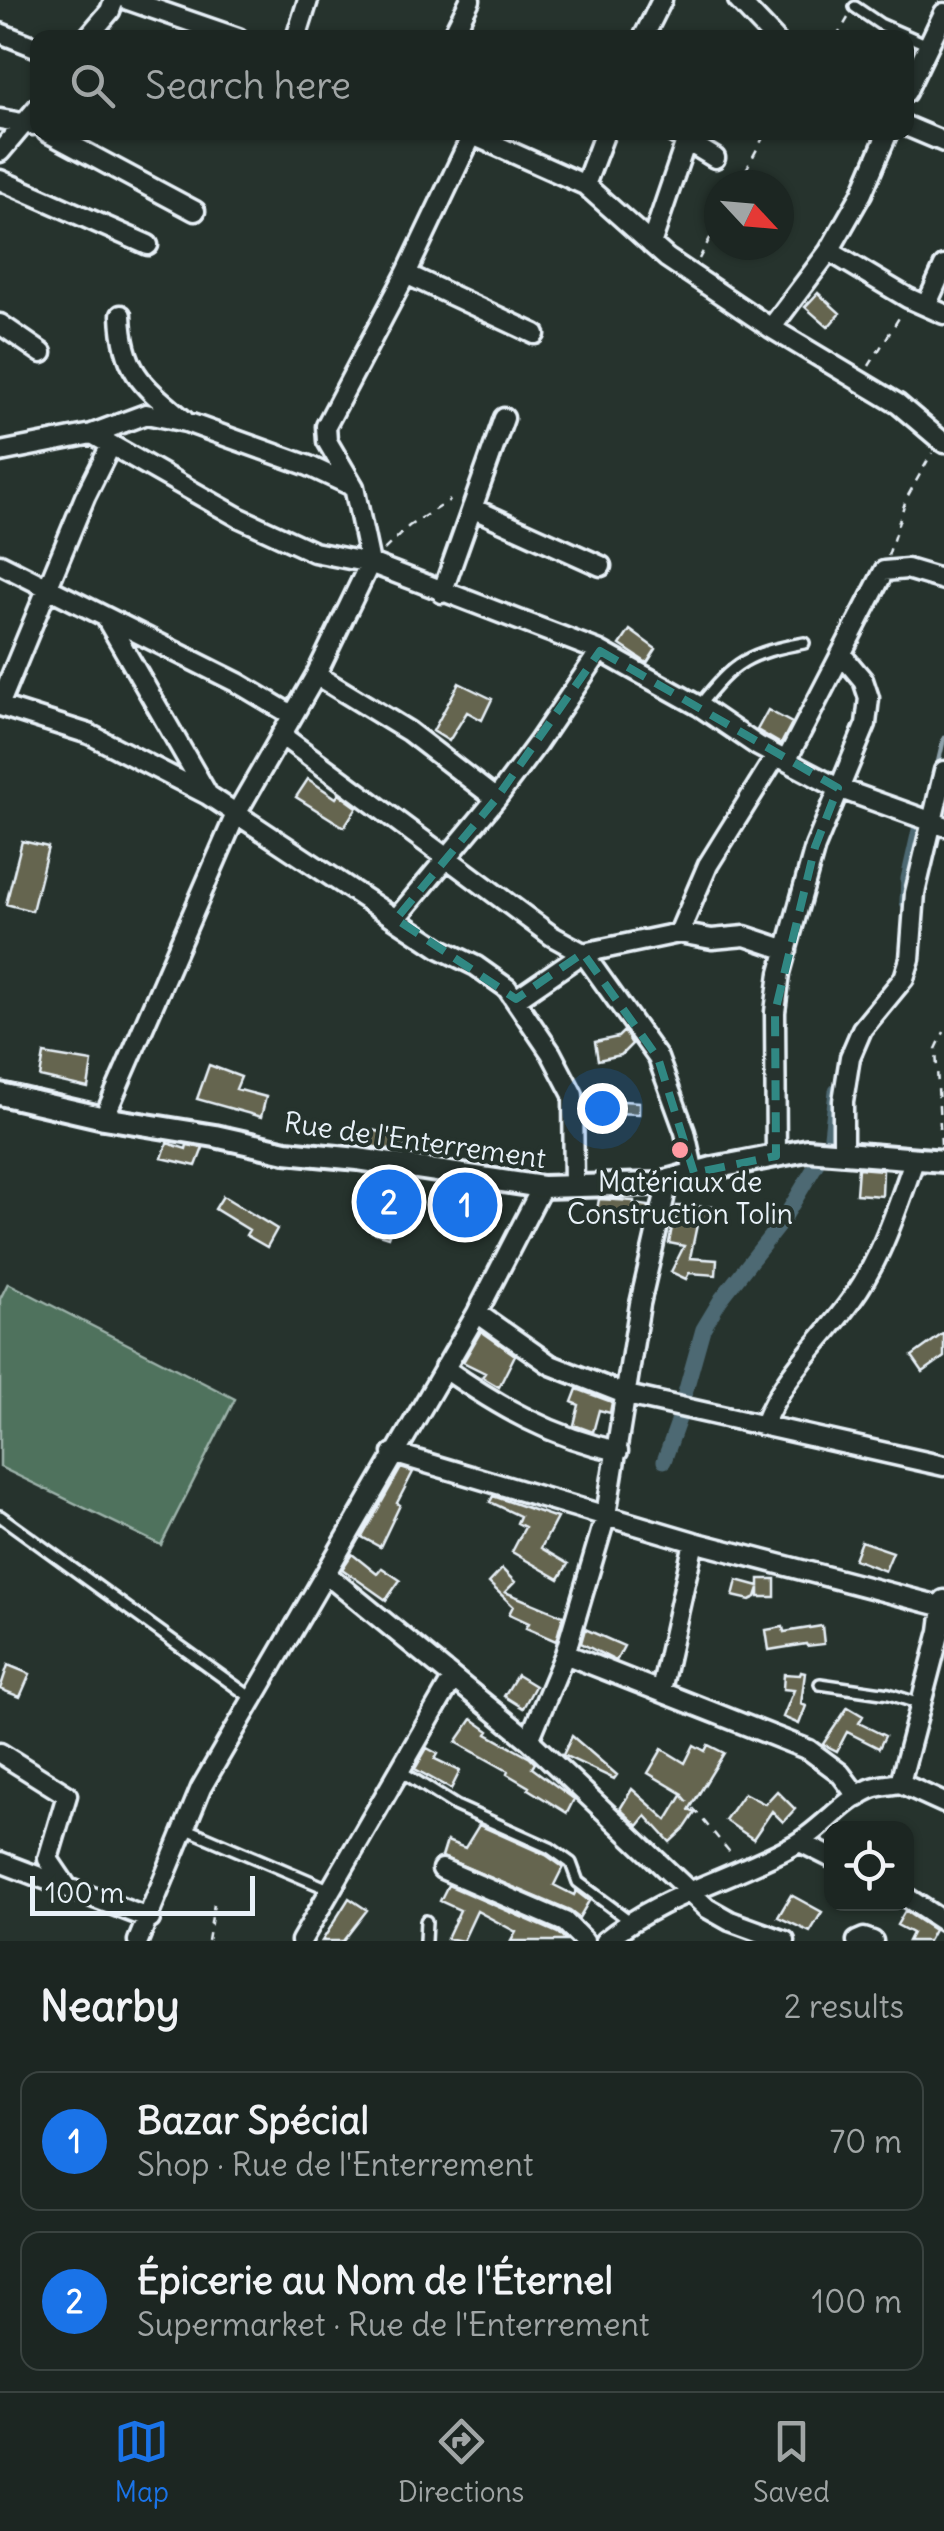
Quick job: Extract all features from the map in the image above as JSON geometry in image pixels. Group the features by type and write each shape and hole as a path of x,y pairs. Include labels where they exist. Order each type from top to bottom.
{"street":[{"path":"95,30 110,12 114,0"},
{"path":"128,0 215,30"},
{"path":"299,30 308,0"},
{"path":"458,30 470,0"},
{"path":"647,30 662,0"},
{"path":"738,0 766,30"},
{"path":"914,76 944,13"},
{"path":"0,33 30,45"},
{"path":"0,120 8,123 30,120"},
{"path":"0,152 30,123"},
{"path":"914,129 944,142"},
{"path":"63,140 195,211"},
{"path":"104,1118 236,814 316,675 370,563 354,488 327,442 326,426 406,274 466,140"},
{"path":"483,140 585,185 691,274 941,435"},
{"path":"585,185 602,140"},
{"path":"651,244 678,140"},
{"path":"684,140 715,158"},
{"path":"772,328 829,251 862,193 884,140"},
{"path":"0,180 148,245"},
{"path":"829,251 908,298 944,314"},
{"path":"926,306 944,266"},
{"path":"406,274 535,334"},
{"path":"121,315 124,354 147,389 186,422"},
{"path":"0,324 42,353"},
{"path":"0,452 92,434 146,414 186,422 323,471 354,488"},
{"path":"442,593 504,418"},
{"path":"92,434 238,517 314,552 370,563 600,651 838,788 938,824"},
{"path":"111,445 0,705 89,734 208,796 507,988 551,1053 573,1095 574,1187"},
{"path":"472,508 601,566"},
{"path":"0,564 190,658 292,714"},
{"path":"679,933 708,864 781,758 842,655 884,571 907,569 944,580"},
{"path":"107,620 208,796"},
{"path":"396,919 496,799 600,651"},
{"path":"776,1156 775,1012 787,950 815,848 866,724 869,698 863,680 842,655"},
{"path":"316,675 408,731 496,799"},
{"path":"280,736 552,936 583,954 658,1058 685,1132 694,1172"},
{"path":"843,1154 842,1101 850,1057 862,1029 904,978 910,960 916,892 938,824 944,771"},
{"path":"516,999 583,954 679,933 712,939 746,936 787,950"},
{"name":"Rue de l'Enterrement","path":"0,1094 286,1152 358,1158 542,1187 668,1181 694,1172 808,1150 943,1161"},
{"path":"764,1424 772,1402 855,1296 889,1228 915,1158"},
{"path":"529,1740 565,1654 606,1515 640,1304 668,1181"},
{"path":"138,1941 201,1788 477,1313 542,1187"},
{"path":"477,1313 551,1365 627,1395 944,1466"},
{"path":"444,1368 488,1400 525,1418 577,1442 618,1451"},
{"path":"393,1452 694,1542 944,1604 900,1783"},
{"path":"661,1690 694,1542"},
{"path":"326,1574 529,1740 708,1908 766,1937 786,1941"},
{"path":"565,1654 808,1750 840,1774 858,1797"},
{"path":"301,1941 453,1678"},
{"path":"0,1753 68,1795 48,1859 66,1887"},
{"path":"606,1941 630,1921 689,1890 745,1870 800,1842 871,1789 900,1783 944,1802"},
{"path":"800,1842 824,1854"},
{"path":"0,1862 150,1919"},
{"path":"442,1869 565,1922 584,1941"},
{"path":"914,1902 944,1922"},
{"path":"857,1941 873,1941"}],"lane":[{"path":"856,7 893,30"},
{"path":"914,39 929,46"},
{"path":"699,706 725,672 762,650 804,643"},
{"path":"0,1516 253,1699"},
{"path":"820,1684 890,1694 920,1704"},
{"path":"399,1770 456,1806 550,1848 571,1862 578,1882 630,1921"},
{"path":"185,1828 331,1890"},
{"path":"426,1922 426,1941"}],"path":[{"path":"841,30 856,7"},
{"path":"746,170 762,140"},
{"path":"691,274 704,249"},
{"path":"860,381 898,322 908,298"},
{"path":"884,571 906,499 941,435"},
{"path":"370,563 408,526 450,500"},
{"path":"943,1161 936,1049 944,1032"},
{"path":"683,1796 745,1870"},
{"path":"208,1941 214,1904"}],"highlighted area":[{"path":"600,651 838,788 815,847 775,1012 776,1156 694,1173 658,1058 583,953 516,999 396,919 496,799"}],"green space":[{"path":"8,1283 235,1399 161,1545 0,1467 0,1299"}],"building":[{"path":"818,293 840,313 828,327 805,307"},
{"path":"630,630 656,649 647,663 620,645"},
{"path":"459,683 492,699 482,720 467,712 449,741 433,731"},
{"path":"768,710 792,723 781,744 757,730"},
{"path":"308,779 357,807 344,827 296,797"},
{"path":"22,841 48,847 32,911 6,904"},
{"path":"624,1031 632,1044 621,1055 598,1060 595,1042 618,1037"},
{"path":"44,1054 92,1062 88,1088 40,1077"},
{"path":"209,1065 241,1077 236,1089 266,1097 261,1117 197,1099"},
{"path":"605,1100 639,1102 639,1114 614,1113 615,1127 601,1127 600,1112 608,1112"},
{"path":"372,1130 405,1138 403,1152 369,1146"},
{"path":"167,1143 186,1149 187,1145 203,1148 196,1166 162,1158"},
{"path":"858,1168 883,1170 882,1196 856,1194"},
{"path":"383,1188 403,1195 388,1237 372,1232"},
{"path":"458,1190 481,1195 477,1211 493,1216 491,1227 450,1221"},
{"path":"223,1196 277,1229 267,1247 246,1235 249,1230 215,1209"},
{"path":"599,1199 649,1206 646,1221 618,1225 619,1215 597,1210"},
{"path":"677,1206 715,1207 715,1218 698,1220 690,1258 717,1260 716,1275 689,1273 686,1279 671,1272 684,1246 669,1243 672,1227 676,1228"},
{"path":"481,1331 515,1355 499,1387 482,1377 485,1373 463,1362"},
{"path":"944,1333 944,1357 923,1372 912,1356"},
{"path":"577,1389 612,1402 610,1413 599,1410 593,1432 574,1425 579,1405 572,1402"},
{"path":"401,1468 413,1472 380,1547 362,1537"},
{"path":"493,1496 557,1518 541,1548 568,1564 559,1579 512,1552 525,1527 517,1523 520,1516 490,1502"},
{"path":"861,1541 893,1552 885,1571 854,1559"},
{"path":"352,1554 377,1574 382,1568 400,1580 386,1600 342,1569"},
{"path":"502,1569 515,1582 505,1592 563,1616 556,1641 526,1628 529,1623 509,1614 513,1606 489,1583"},
{"path":"759,1579 775,1579 775,1597 759,1597 759,1588 750,1600 733,1596 737,1580 759,1586"},
{"path":"822,1626 824,1644 769,1650 766,1630 783,1627 784,1632"},
{"path":"585,1629 624,1646 616,1661 581,1643"},
{"path":"8,1665 30,1674 20,1697 0,1689"},
{"path":"805,1673 801,1704 806,1706 799,1724 783,1717 794,1690 783,1689 784,1674"},
{"path":"517,1675 535,1686 523,1708 504,1696"},
{"path":"848,1707 863,1716 859,1723 885,1736 879,1748 847,1732 837,1751 823,1744"},
{"path":"472,1719 489,1731 487,1734 530,1758 535,1763 532,1768 574,1799 567,1813 528,1789 508,1771 456,1742"},
{"path":"572,1736 617,1775 614,1779 563,1755"},
{"path":"694,1745 705,1751 708,1745 724,1753 689,1810 695,1813 670,1842 646,1816 638,1826 620,1809 632,1789 667,1820 683,1794 648,1773 662,1749 685,1763"},
{"path":"427,1748 438,1754 435,1759 460,1771 451,1789 415,1769"},
{"path":"777,1791 795,1809 783,1822 772,1811 753,1839 725,1820 744,1793 765,1804"},
{"path":"479,1825 546,1855 563,1867 554,1885 574,1895 576,1891 589,1901 579,1918 442,1857 447,1841 465,1848"},
{"path":"448,1885 558,1933 566,1941 511,1941 516,1932 477,1911 463,1941 447,1938 460,1910 440,1901"},
{"path":"791,1895 822,1912 810,1932 778,1917"},
{"path":"349,1898 367,1910 343,1941 322,1941"},
{"path":"905,1911 934,1930 928,1941 908,1941 912,1933 897,1925"}],"waterway":[{"path":"937,767 944,738"},
{"path":"924,814 930,792"},
{"path":"907,902 920,826"},
{"path":"831,1136 836,1091"},
{"path":"683,1400 703,1329 721,1299 783,1220 816,1165"},
{"path":"664,1461 680,1416"}],"place":[{"name":"Matériaux de Construction Tolin","path":"680,1150"},
{"name":"Épicerie au Nom de l'Éternel","path":"389,1202"},
{"name":"Bazar Spécial","path":"465,1205"}]}
